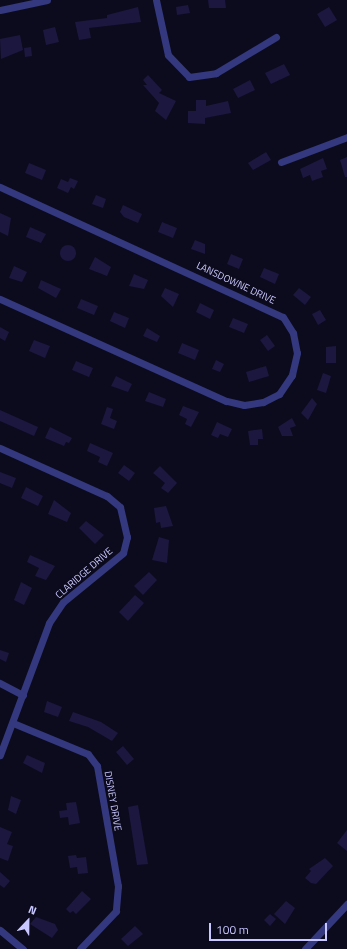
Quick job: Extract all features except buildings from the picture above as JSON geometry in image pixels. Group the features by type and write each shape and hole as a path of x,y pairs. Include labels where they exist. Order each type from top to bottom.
{"street":[{"path":"0,10 47,0"},
{"path":"156,0 168,55 189,77 216,73 276,37"},
{"path":"281,162 347,137"},
{"name":"LANSDOWNE DRIVE","path":"0,187 283,317 293,333 297,353 292,375 279,394 263,402 244,405 226,401 0,299"},
{"name":"CLARIDGE DRIVE","path":"0,448 107,496 120,507 126,523 123,553 63,602 50,623 0,755"},
{"path":"0,683 23,695"},
{"name":"DISNEY DRIVE","path":"13,723 88,754 97,766 118,886 116,911 80,949"},
{"path":"305,949 347,904"},
{"path":"0,930 23,949"}]}
